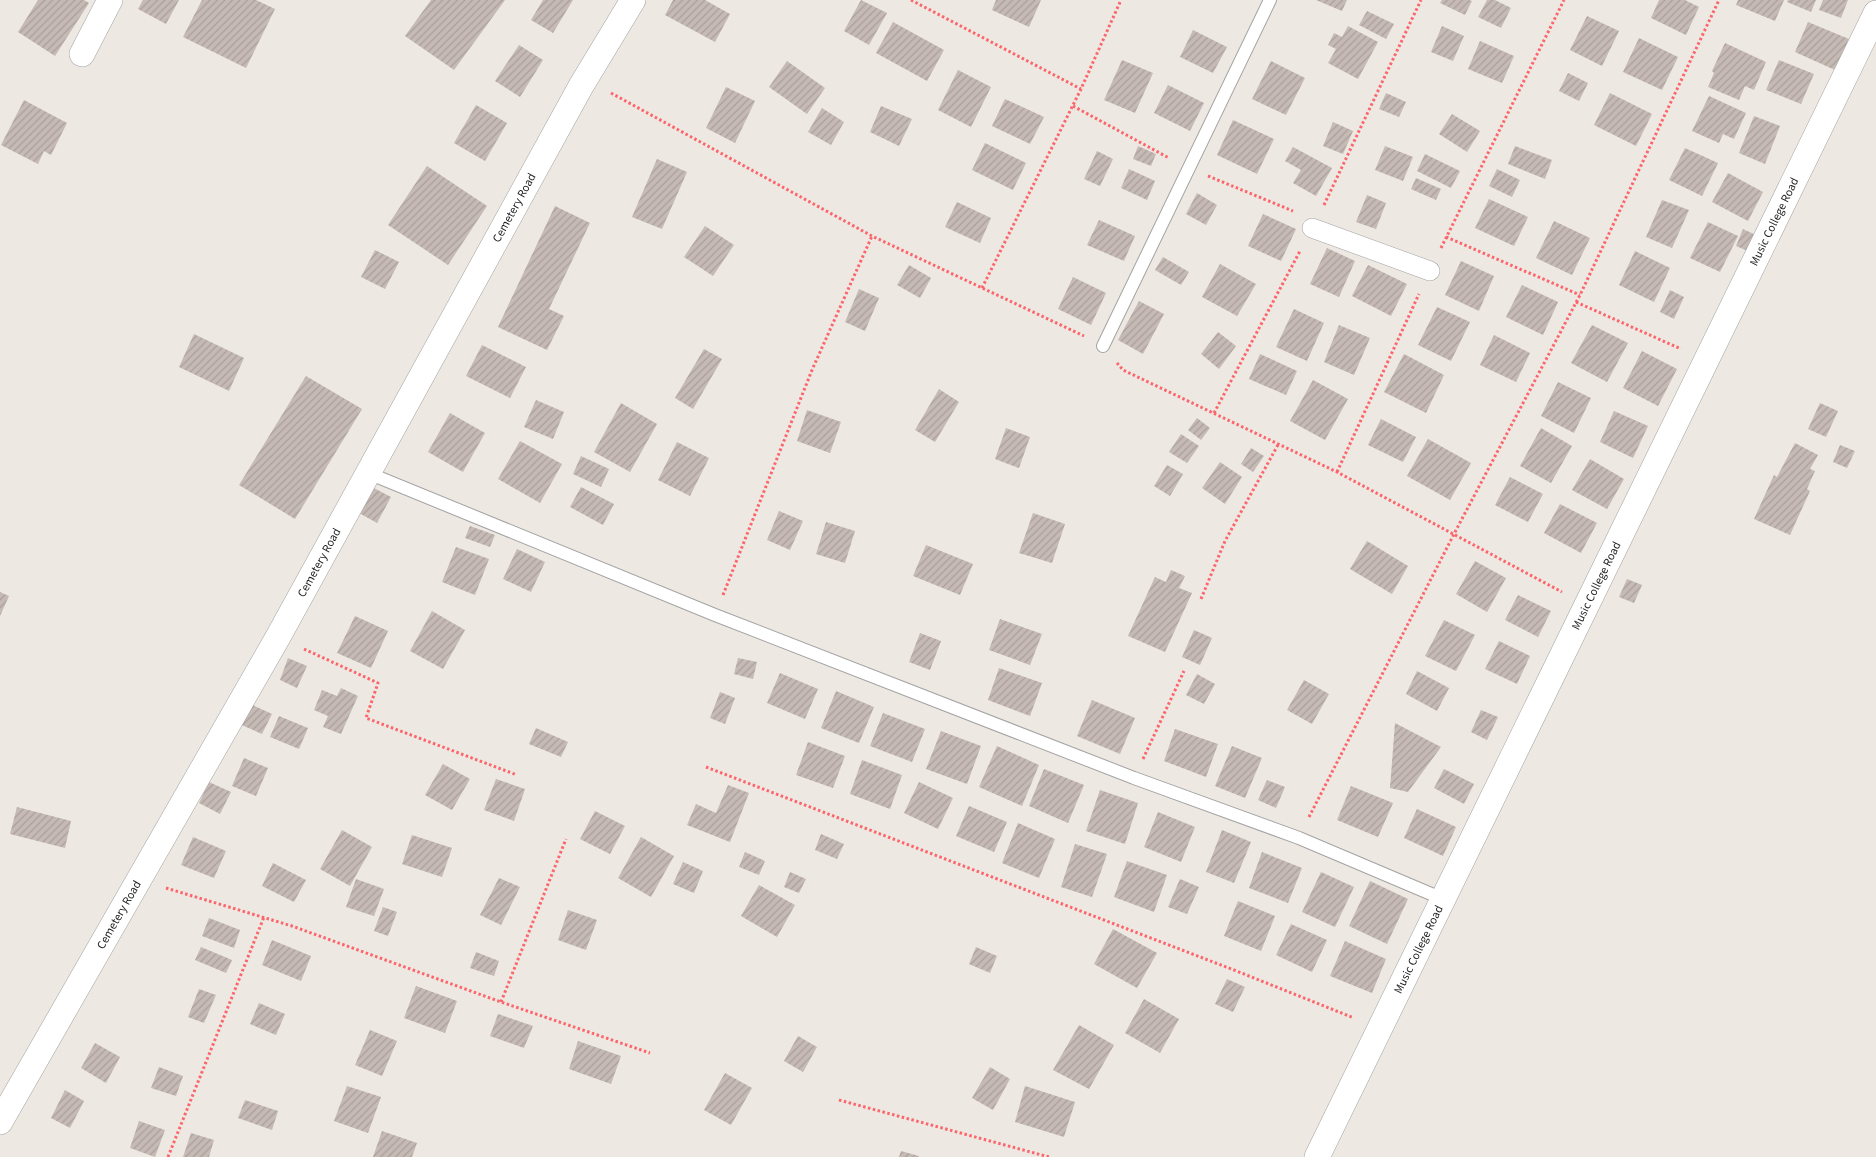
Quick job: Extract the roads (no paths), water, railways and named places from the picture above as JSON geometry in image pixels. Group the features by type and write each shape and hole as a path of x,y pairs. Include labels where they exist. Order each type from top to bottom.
{"street":[{"path":"82,54 110,0"},
{"name":"Cemetery Road","path":"0,1122 278,637 581,86 632,0"},
{"name":"Music College Road","path":"1317,1157 1876,13"},
{"path":"1312,228 1430,271"}],"lane":[{"path":"1103,346 1270,0"},
{"path":"368,473 715,614 1134,778 1299,838 1443,899"}]}
